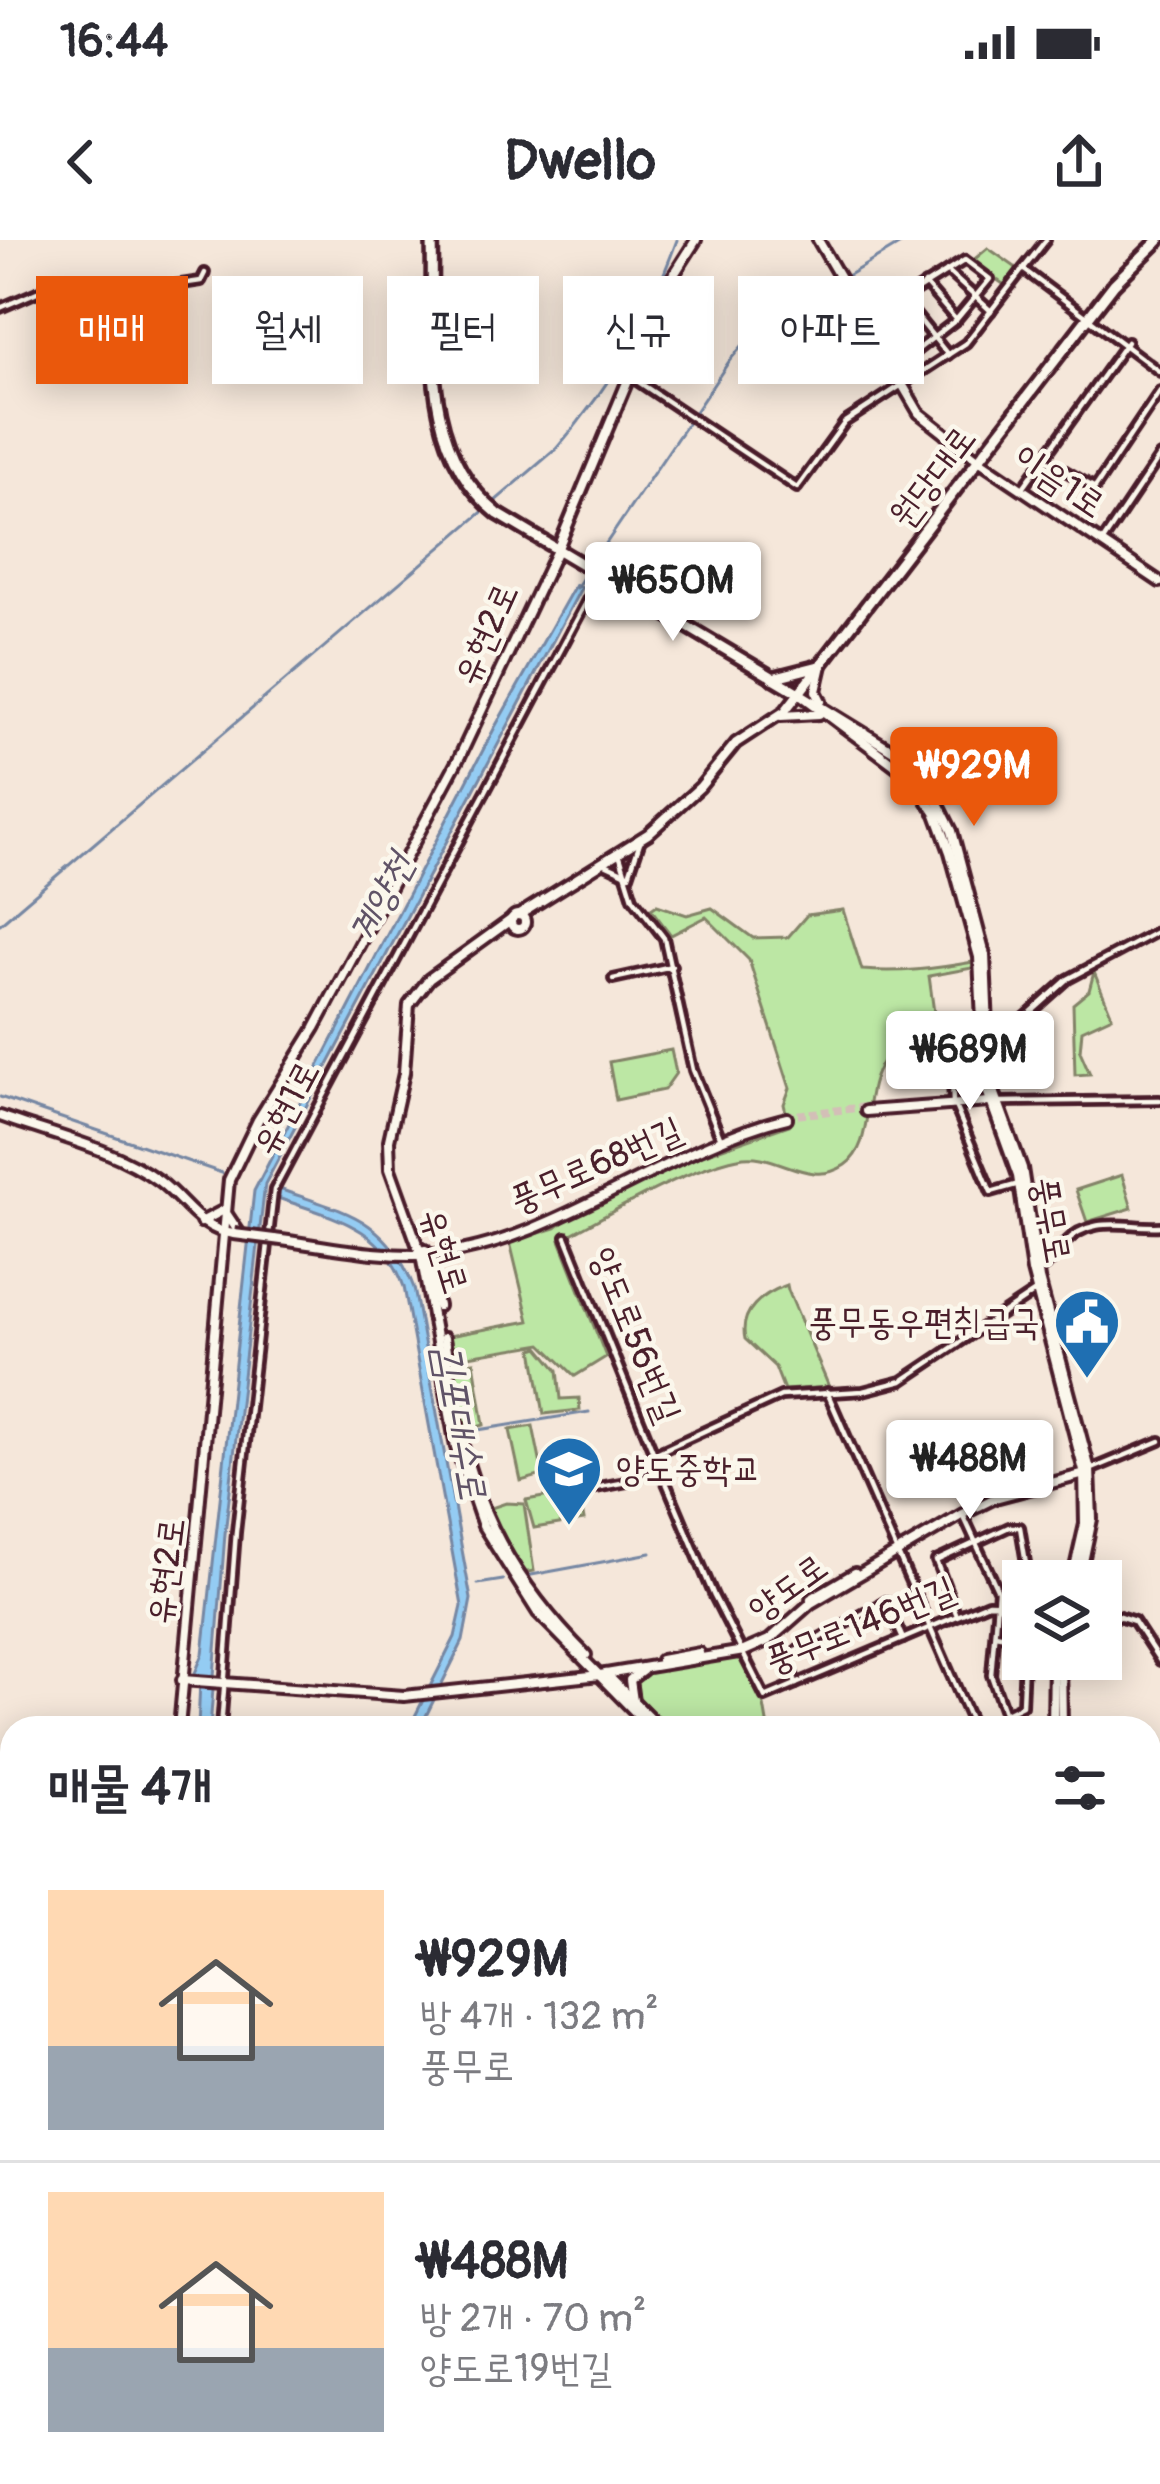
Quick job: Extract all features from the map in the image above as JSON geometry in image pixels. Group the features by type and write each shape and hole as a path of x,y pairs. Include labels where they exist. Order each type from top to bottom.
{"main road":[{"path":"432,240 436,410 453,464 498,514 800,693"},
{"name":"원당대로","path":"800,693 1090,315 1147,246 1159,240"},
{"path":"1147,246 1160,252"},
{"path":"772,678 822,665"}],"street":[{"name":"유현2로","path":"673,276 696,240"},
{"name":"이음1로","path":"818,240 839,276"},
{"path":"642,384 797,488 845,422 949,357 993,313 1046,240"},
{"path":"924,346 956,320 990,279 968,258 925,284 956,320"},
{"path":"1023,269 1127,342 1160,372"},
{"path":"946,271 993,313"},
{"path":"0,308 64,280 168,286 201,281 205,273"},
{"path":"924,326 949,357"},
{"path":"1022,490 1127,342"},
{"name":"유현2로","path":"180,1716 217,1336 221,1232 233,1168 460,756 558,548 628,384"},
{"name":"이음1로","path":"899,384 919,412 980,461 1160,582"},
{"path":"1045,459 1095,488 1160,391"},
{"path":"1102,542 1160,456"},
{"name":"유현1로","path":"222,1716 238,1514 273,1235 272,1199 599,573"},
{"path":"822,665 816,691 828,713"},
{"path":"602,863 641,839 700,788 741,739 800,693"},
{"name":"풍무로","path":"800,693 903,770 936,814 979,957 993,1102 1019,1184 1039,1290 1087,1472 1092,1519 1081,1560"},
{"path":"773,718 828,713"},
{"path":"629,875 641,839"},
{"path":"619,853 633,898 657,925 672,966 691,1062 720,1138"},
{"path":"602,863 619,866 629,875"},
{"name":"유현로","path":"602,863 424,983 406,1013 404,1073 391,1125 389,1163 424,1255 456,1447 479,1516 525,1597 644,1716"},
{"path":"1019,1184 991,1192 954,1104 950,1033 1023,1021 1068,979 1160,929"},
{"path":"614,980 672,966"},
{"path":"866,1109 1160,1100"},
{"name":"풍무로","path":"993,1102 1024,1175 1035,1270"},
{"path":"0,1116 122,1159 157,1179 202,1223 219,1254 236,1234 224,1210 202,1223"},
{"name":"풍무로68번길","path":"424,1255 512,1230 720,1138 787,1117"},
{"name":"풍무로68번길","path":"202,1223 221,1232 424,1255 474,1246 561,1219 720,1138"},
{"path":"1035,1270 1052,1262 1068,1240 1104,1224 1160,1226"},
{"name":"양도로56번길","path":"566,1237 654,1454 743,1650"},
{"path":"654,1454 781,1396 870,1390 908,1378 1039,1290"},
{"path":"827,1392 969,1716"},
{"path":"1087,1472 1160,1441"},
{"name":"양도로56번길","path":"595,1488 637,1480 654,1454"},
{"name":"풍무로","path":"1079,1560 1087,1472"},
{"name":"양도로","path":"184,1680 423,1692 601,1673 743,1650 769,1640 811,1603 987,1498 1087,1472"},
{"name":"양도로","path":"895,1552 995,1498 1087,1472"},
{"path":"1059,1482 1077,1487 1086,1499"},
{"path":"963,1514 998,1600 992,1680 1004,1714 1023,1703 1024,1680"},
{"path":"957,1616 935,1563 1019,1526 1025,1560"},
{"path":"881,1591 903,1640"},
{"path":"796,1685 787,1656 886,1601"},
{"name":"풍무로146번길","path":"743,1650 763,1696 1002,1601"},
{"path":"1122,1619 1141,1627 1160,1661"},
{"path":"995,1634 1002,1635"},
{"name":"양도로","path":"601,1673 743,1650"},
{"path":"633,1702 630,1680 651,1666"},
{"name":"유현로","path":"601,1673 645,1716"},
{"path":"1056,1716 1057,1680"}],"green space":[{"path":"988,248 1018,269 1006,286 971,262"},
{"path":"657,905 687,915 712,908 753,938 788,937 807,915 843,910 862,970 917,970 973,962 972,968 929,976 935,1020 946,1019 946,1031 912,1039 890,1053 871,1091 858,1151 845,1165 818,1173 765,1159 738,1158 671,1182 560,1240 606,1357 575,1376 542,1344 456,1358 449,1336 529,1321 510,1242 556,1228 574,1213 679,1163 789,1125 784,1104 790,1088 749,960 706,917 671,935 651,909"},
{"path":"1094,972 1112,1016 1082,1030 1080,1051 1090,1074 1075,1075 1073,1004 1089,991"},
{"path":"671,1050 676,1073 664,1090 616,1100 609,1062"},
{"path":"1122,1175 1132,1208 1087,1222 1076,1190"},
{"path":"787,1285 829,1387 784,1390 775,1367 745,1339 746,1320 754,1305"},
{"path":"539,1347 558,1370 561,1399 579,1398 580,1410 544,1414 533,1349"},
{"path":"474,1362 484,1425 466,1430 455,1365"},
{"path":"533,1426 543,1475 521,1481 510,1430"},
{"path":"579,1491 584,1520 534,1528 526,1500"},
{"path":"524,1504 534,1571 522,1573 488,1509"},
{"path":"739,1658 766,1716 657,1716 632,1690 634,1677"}],"water":[{"path":"575,585 581,588 265,1184 225,1534 211,1716 198,1716 200,1680 195,1673 203,1654 254,1191 495,727"},
{"path":"279,1189 361,1220 391,1246 414,1288 471,1599 463,1641 426,1716 415,1716 455,1637 462,1606 404,1287 395,1266 369,1237 335,1218 275,1197"}],"waterway":[{"path":"0,924 556,449 627,350 677,240"},
{"name":"계양천","path":"576,588 730,360 755,331 907,240"},
{"name":"김포대수로","path":"0,1097 222,1173"},
{"path":"466,1432 589,1412"},
{"path":"526,1576 651,1553"},
{"path":"478,1584 503,1580"}],"tunnel":[{"path":"786,1116 866,1107"}],"place":[{"name":"풍무동우편취급국","path":"1087,1381"},
{"name":"양도중학교","path":"569,1528"}]}
